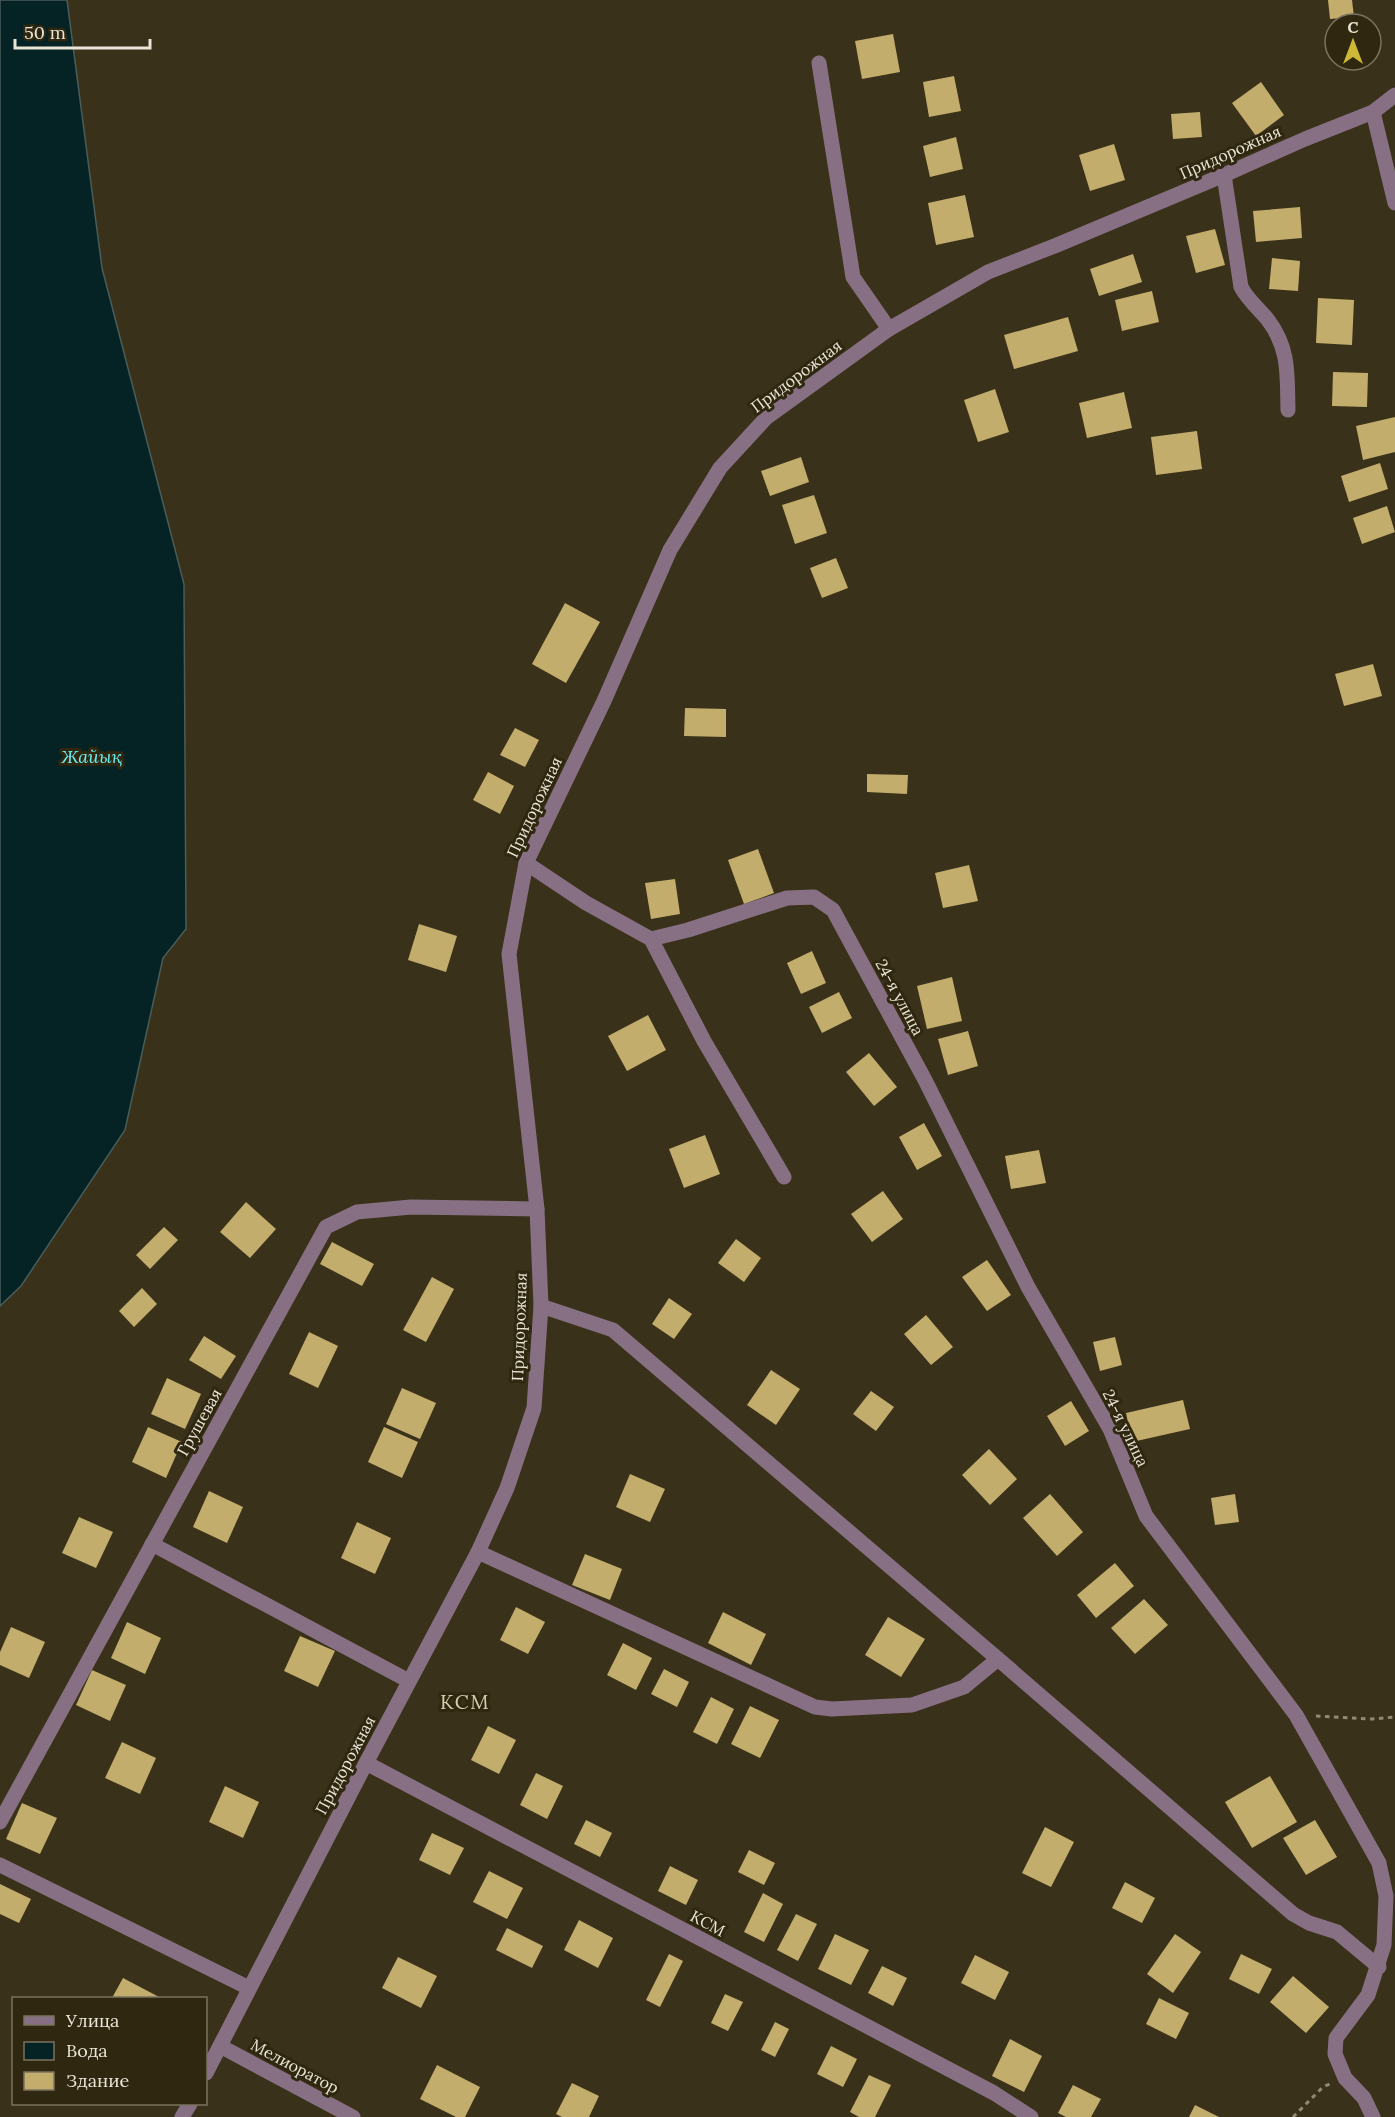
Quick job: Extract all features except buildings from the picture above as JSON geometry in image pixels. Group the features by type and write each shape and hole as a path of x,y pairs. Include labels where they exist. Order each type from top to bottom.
{"street":[{"path":"819,63 853,277 889,329"},
{"name":"Придорожная","path":"207,2071 478,1552 507,1488 534,1408 541,1306 537,1209 509,954 526,863 604,701 670,550 720,468 766,418 889,329 988,272 1373,112 1395,94"},
{"path":"1373,112 1395,203"},
{"path":"1224,175 1241,287 1269,322 1283,345 1287,372 1288,410"},
{"path":"526,863 586,903 651,939 704,1041 784,1178"},
{"name":"24-я улица","path":"651,939 688,930 787,898 814,897 833,910 925,1080 1028,1287 1110,1429 1146,1516 1296,1715 1379,1863 1386,1896 1384,1945 1368,1995 1336,2038 1335,2054 1345,2078 1364,2098 1373,2117"},
{"name":"Грушевая","path":"0,1821 326,1227 357,1212 401,1208 537,1209"},
{"path":"541,1306 613,1330 999,1659 1293,1914 1309,1923 1337,1932 1378,1967"},
{"path":"152,1544 409,1681"},
{"path":"478,1552 815,1707 832,1709 912,1705 964,1687 999,1659"},
{"name":"КСМ","path":"366,1763 994,2094 1031,2117"},
{"path":"0,1865 249,1988"},
{"name":"Мелиоратор","path":"220,2046 353,2117"}],"path":[{"path":"1296,1715 1372,1719 1395,1717"},
{"path":"1293,2117 1323,2086 1345,2078"}],"water":[{"name":"Жайық","path":"0,0 67,0 102,268 184,584 186,929 163,958 125,1130 21,1286 0,1306"}],"district":[{"name":"КСМ","path":"465,1702"}]}
